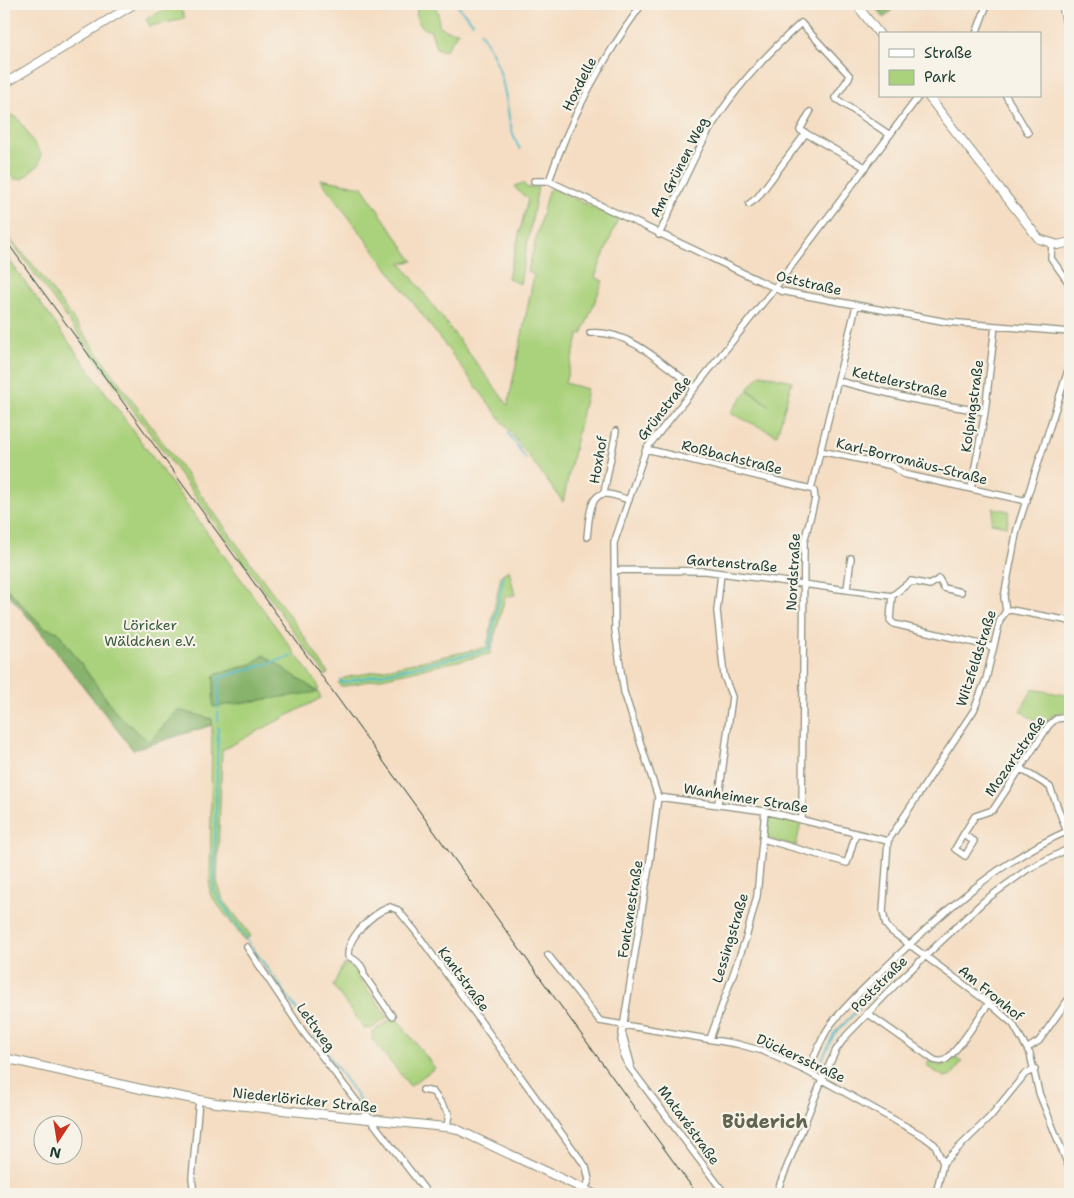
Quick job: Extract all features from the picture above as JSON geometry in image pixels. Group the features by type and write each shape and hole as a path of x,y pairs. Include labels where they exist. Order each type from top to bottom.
{"main road":[{"path":"4,84 134,4"},
{"path":"856,4 879,34"},
{"path":"1062,4 1070,40"},
{"path":"930,98 1035,235 1052,245 1070,242"},
{"name":"Niederlöricker Straße","path":"4,1058 199,1100 275,1111 447,1127 470,1134 594,1194"}],"street":[{"name":"Hoxdelle","path":"549,181 565,139 594,79 642,4"},
{"path":"977,32 987,4"},
{"name":"Am Grünen Weg","path":"659,234 700,146 713,125 751,72 801,23 850,76 835,98 890,135"},
{"name":"Grünstraße","path":"658,797 624,692 615,630 614,543 646,449 774,289 918,98"},
{"path":"1007,98 1028,133"},
{"path":"810,112 800,130 865,167"},
{"path":"749,204 757,198 806,133"},
{"name":"Oststraße","path":"534,181 549,181 774,289 947,322 1070,332"},
{"path":"1052,245 1051,258 1070,285"},
{"name":"Nordstraße","path":"802,818 804,542 815,499 814,491 811,489 856,306"},
{"name":"Kolpingstraße","path":"971,489 985,412 995,326"},
{"path":"590,333 603,331 618,335 652,356 695,388"},
{"name":"Witzfeldstraße","path":"888,841 968,720 981,694 1000,620 1006,611 1004,597 1018,529 1070,364"},
{"name":"Kettelerstraße","path":"838,381 911,399 985,412"},
{"name":"Hoxhof","path":"604,493 616,431"},
{"name":"Roßbachstraße","path":"646,449 811,489"},
{"name":"Karl-Borromäus-Straße","path":"820,451 893,466 903,474 1026,502"},
{"name":"Hoxhof","path":"587,537 592,505 597,496 604,493 629,500"},
{"path":"847,589 851,558"},
{"name":"Gartenstraße","path":"614,570 721,573 892,596"},
{"path":"718,804 732,697 724,676 717,611 721,573"},
{"path":"962,592 944,588 939,578 930,585 911,581 892,596 890,620 894,624 994,647"},
{"path":"1006,611 1011,610 1070,621"},
{"name":"Mozartstraße","path":"963,835 975,816 993,810 1050,725 1056,719 1070,717"},
{"path":"1020,768 1050,788 1070,840"},
{"name":"Wanheimer Straße","path":"658,797 718,804 802,818 888,841"},
{"name":"Fontanestraße","path":"624,1025 658,797"},
{"name":"Lessingstraße","path":"710,1039 749,930 757,896 765,811"},
{"name":"Poststraße","path":"808,1072 816,1051 841,1013 909,945 975,886 1024,853 1068,831"},
{"path":"762,839 847,863 856,833"},
{"path":"888,841 884,919 891,931 925,956"},
{"name":"Poststraße","path":"776,1194 822,1080 840,1043 925,956 988,898 1028,869 1070,848"},
{"name":"Kantstraße","path":"392,1016 356,960 348,956 352,937 390,907 398,910 416,932 586,1166 590,1180 585,1190"},
{"name":"Lettweg","path":"247,947 304,1034 428,1194"},
{"path":"548,955 600,1021 624,1025"},
{"name":"Am Fronhof","path":"925,956 989,1003 1013,1024 1028,1048 1039,1093 1070,1170"},
{"path":"1028,1048 1039,1041 1070,997"},
{"path":"867,1014 934,1060 939,1061 945,1060 954,1051 989,1003"},
{"name":"Mataréstraße","path":"624,1025 621,1040 624,1057 725,1194"},
{"name":"Dückersstraße","path":"624,1025 710,1039 763,1051 808,1072 923,1136 935,1145 943,1163"},
{"path":"936,1194 943,1163 990,1117 1025,1074 1034,1069"},
{"path":"423,1090 433,1092 448,1112 447,1127"},
{"path":"194,1194 192,1178 199,1100"}],"green space":[{"path":"177,4 185,17 180,20 150,26 146,19"},
{"path":"418,4 433,4 438,12 439,25 446,30 458,32 445,51 436,48 431,31 423,27 418,21"},
{"path":"872,4 898,4 884,18"},
{"path":"4,112 18,118 41,154 39,165 22,179 14,179 4,167"},
{"path":"320,179 362,187 413,261 401,263 508,405 534,275 528,271 548,191 552,188 618,219 595,277 603,281 582,334 579,334 565,383 587,389 563,502"},
{"path":"523,183 527,188 538,187 520,284 508,278 528,199 515,186"},
{"path":"8,237 35,267 299,629 328,673 326,676"},
{"name":"Löricker Wäldchen e.V.","path":"4,253 318,685 318,692 321,698 222,750 217,882 223,899 251,936 244,940 210,894 212,719 178,710 149,742 118,715 58,632 43,627 4,585","holes":["252,664 214,707 214,675"]},
{"path":"761,374 792,381 777,435 730,413 748,390 769,405 748,389"},
{"path":"994,508 1009,511 1007,526 991,523"},
{"path":"509,570 515,595 505,597 490,654 340,686 338,683 344,678 487,647 501,575"},
{"path":"4,586 43,627 58,632 118,715 149,742 178,710 212,719 212,725 133,750 39,630 4,589"},
{"path":"264,655 318,692 213,707 214,675 252,664"},
{"path":"1033,689 1070,696 1069,710 1051,716 1043,725 1020,711"},
{"path":"768,814 801,821 796,846 765,838"},
{"path":"343,965 355,965 360,974 359,978 388,1017 371,1029 364,1028 333,986"},
{"path":"391,1019 397,1019 435,1068 410,1086 372,1039 373,1032"},
{"path":"954,1057 962,1062 952,1075 945,1077 926,1066 929,1061 941,1066"}],"waterway":[{"path":"456,4 473,23"},
{"path":"480,32 489,46 499,69 511,129 520,149"},
{"path":"508,433 526,459"},
{"path":"340,680 341,683 489,650 504,575"},
{"path":"218,708 219,678 293,656"},
{"path":"218,712 218,721"},
{"path":"218,727 214,891 250,944"},
{"path":"252,947 271,974"},
{"path":"274,977 366,1109"},
{"path":"818,1068 834,1034 889,978"}],"tram line":[{"path":"4,238 697,1194"}],"district":[{"name":"Büderich","path":"765,1121"}]}
